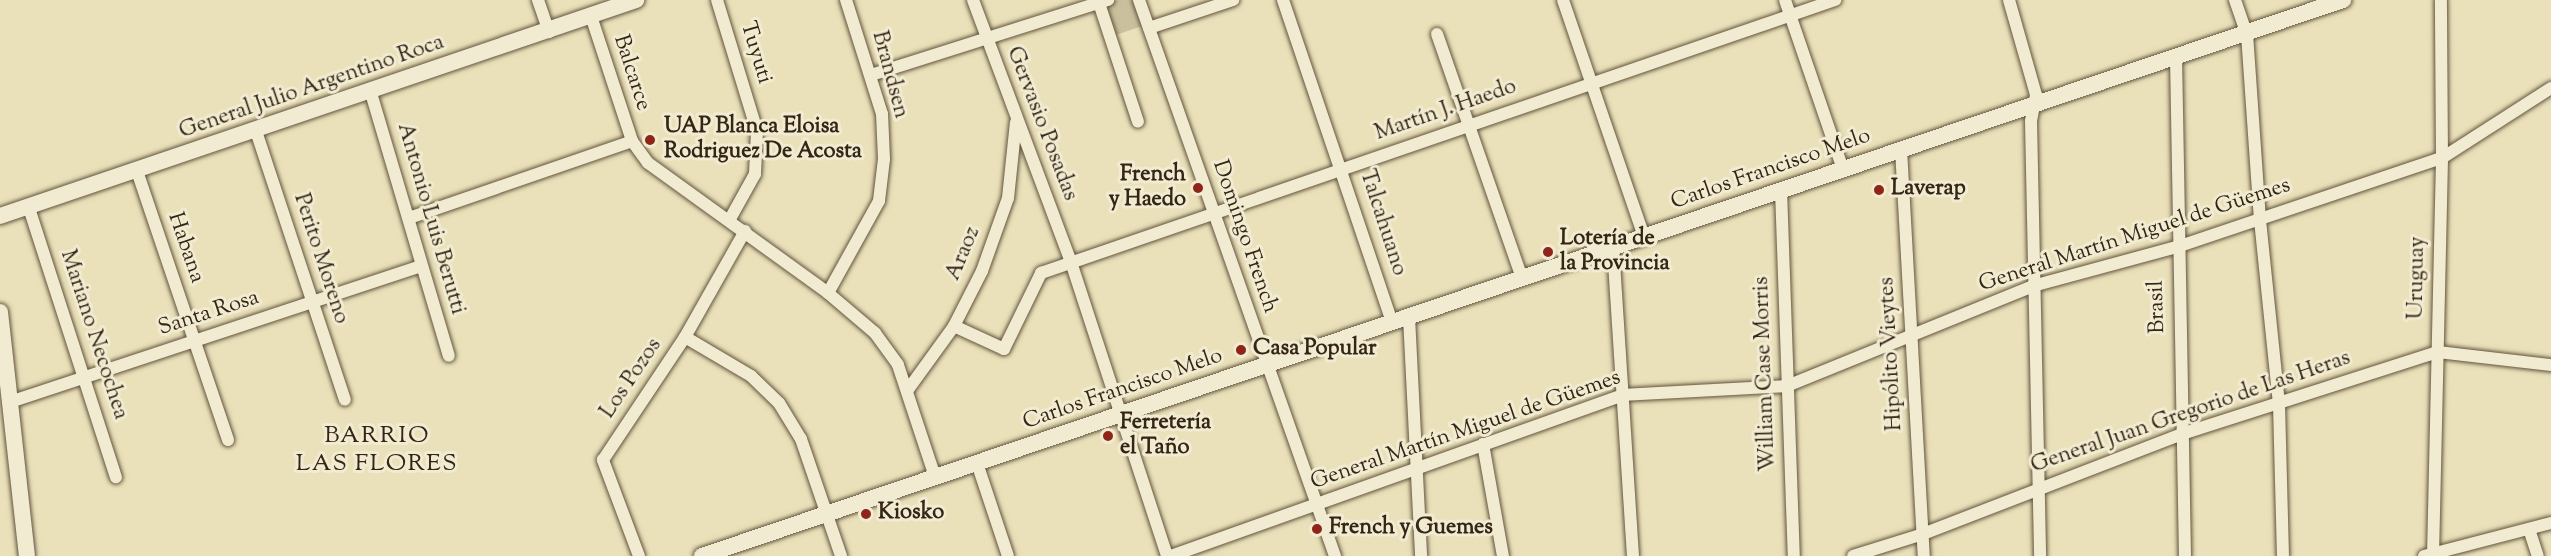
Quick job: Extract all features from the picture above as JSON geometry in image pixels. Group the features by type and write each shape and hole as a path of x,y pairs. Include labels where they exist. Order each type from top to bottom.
{"street":[{"path":"538,0 549,32"},
{"name":"General Julio Argentino Roca","path":"0,216 371,93 636,0"},
{"name":"Tuyuti","path":"717,0 757,131 755,174 730,219"},
{"name":"Brandsen","path":"828,293 879,201 884,159 882,114 846,0"},
{"name":"Gervasio Posadas","path":"973,0 1071,262 1169,556"},
{"name":"Domingo French","path":"1139,0 1335,556"},
{"path":"1149,28 1233,0"},
{"name":"Talcahuano","path":"1283,0 1392,322"},
{"path":"1563,0 1644,237"},
{"path":"1785,0 1843,169"},
{"name":"Martín J. Haedo","path":"1071,262 1835,0"},
{"path":"2009,0 2035,88 2033,106 2033,286 2040,556"},
{"path":"2235,0 2247,33 2260,220 2279,404 2283,556"},
{"name":"Carlos Francisco Melo","path":"702,556 2343,0"},
{"name":"Uruguay","path":"2430,555 2438,352 2442,158 2441,0"},
{"path":"871,75 1102,1 1138,122"},
{"name":"Balcarce","path":"591,16 632,141 648,163 730,219 828,293 875,333 898,364 935,477"},
{"path":"1437,34 1522,278"},
{"name":"Brasil","path":"2176,56 2177,247 2185,433 2185,556"},
{"name":"General Martín Miguel de Güemes","path":"1169,556 1623,395 1787,386 2033,286 2177,247 2442,158 2551,88"},
{"name":"Antonio Luis Berutti","path":"371,93 448,356"},
{"name":"Araoz","path":"907,391 954,326 982,271 1008,198 1016,117"},
{"name":"Perito Moreno","path":"256,131 345,400"},
{"path":"409,218 632,141"},
{"name":"Hipólito Vieytes","path":"1901,149 1924,556"},
{"name":"Habana","path":"137,171 228,440"},
{"name":"William Case Morris","path":"1781,190 1794,556"},
{"name":"Mariano Necochea","path":"29,208 86,377 116,477"},
{"name":"Los Pozos","path":"639,556 603,460 685,337 745,231"},
{"path":"1613,247 1633,556"},
{"path":"954,326 1004,349 1041,273 1071,262"},
{"name":"Santa Rosa","path":"10,402 421,266"},
{"path":"0,312 27,556"},
{"path":"1409,317 1414,469 1421,556"},
{"path":"685,337 751,376 780,403 801,439 841,556"},
{"name":"General Juan Gregorio de Las Heras","path":"1853,556 1923,534 2039,486 2185,433 2438,352 2551,366"},
{"path":"1483,444 1503,556"},
{"path":"977,463 1008,556"},
{"path":"2430,555 2551,523"},
{"path":"2529,529 2538,556"}],"shaded area":[{"path":"1118,0 1136,0 1145,25 1113,36 1105,4"}],"place":[{"name":"UAP Blanca Eloisa Rodriguez De Acosta","path":"650,140"},
{"name":"French y Haedo","path":"1198,188"},
{"name":"Laverap","path":"1879,190"},
{"name":"Lotería de la Provincia","path":"1548,252"},
{"name":"Casa Popular","path":"1241,350"},
{"name":"Ferretería el Taño","path":"1108,436"},
{"name":"Kiosko","path":"866,514"},
{"name":"French y Guemes","path":"1317,529"}],"district":[{"name":"BARRIO LAS FLORES","path":"377,451"}]}
